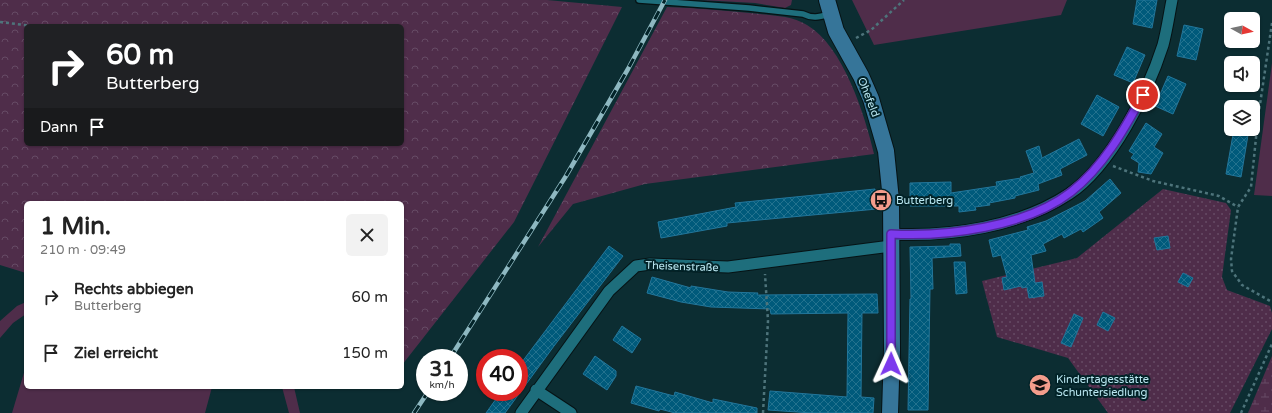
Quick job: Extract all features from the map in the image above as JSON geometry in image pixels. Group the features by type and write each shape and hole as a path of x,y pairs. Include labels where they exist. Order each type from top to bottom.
{"street":[{"path":"891,240 906,234 965,230 988,226 1029,214 1050,205 1070,193 1084,181 1115,144 1150,82 1164,43 1172,0"},
{"name":"Ohefeld","path":"828,7 844,45 861,76 880,126 886,151 891,200 892,350 890,413"},
{"name":"Theisenstraße","path":"521,413 536,390 609,291 636,266 650,264 728,267 765,263 891,240"},
{"path":"536,390 571,413"}],"lane":[{"path":"639,0 749,8 802,14 810,18 817,18 828,7"}],"path":[{"path":"844,45 871,30 904,0"},
{"path":"0,22 24,25"},
{"path":"1272,23 1258,118 1251,187 1238,207 1233,239 1232,271 1242,285 1272,302"},
{"path":"1102,161 1153,181 1219,196 1238,207"},
{"path":"763,413 768,321 765,263"},
{"path":"1240,413 1272,344"}],"green space":[{"path":"0,0 547,0 622,7 514,222 404,362 404,201 24,201 24,272 0,265"},
{"path":"700,0 792,0 791,5 785,8 755,3"},
{"path":"852,0 1067,0 1061,15 874,45"},
{"path":"667,7 778,16 790,18 807,25 820,35 842,65 851,83 865,120 874,154 645,184 573,204 538,247"},
{"path":"1272,63 1272,196 1254,195"},
{"path":"1163,189 1226,203 1231,210 1222,277 1227,290 1270,306 1272,313 1272,329 1230,413 1108,413 1068,358 997,337 982,281 1077,258"},
{"path":"24,303 24,315 13,323 0,338 0,321 17,306"},
{"path":"1272,356 1272,413 1248,413"},
{"path":"24,373 24,389 211,389 205,413 12,413"},
{"path":"283,389 294,389 300,413 289,413"}],"building":[{"path":"1137,0 1157,0 1152,28 1133,24"},
{"path":"1184,25 1203,29 1196,60 1177,56"},
{"path":"1127,47 1145,55 1133,83 1114,75"},
{"path":"1168,76 1186,84 1173,114 1155,106"},
{"path":"1097,95 1119,107 1103,136 1081,124"},
{"path":"1146,123 1162,134 1154,147 1163,153 1151,174 1138,172 1139,163 1131,158 1134,154 1129,151"},
{"path":"1233,136 1248,136 1241,177 1226,174"},
{"path":"1079,139 1087,155 1060,169 1062,175 1038,184 1039,190 1015,196 1015,198 989,203 990,205 975,207 976,210 959,212 959,206 910,206 910,183 951,182 951,193 997,186 996,182 1021,178 1020,177 1034,173 1026,151 1039,146 1042,158"},
{"path":"1110,179 1121,193 1099,212 1103,218 1083,232 1081,229 1064,238 1062,234 1043,244 1046,251 1031,255 1035,283 1042,282 1044,296 1029,298 1027,287 1022,288 1021,286 1004,290 1002,278 1007,277 1001,255 993,257 989,240 1028,230 1027,227 1046,221 1085,201"},
{"path":"875,189 877,209 727,223 727,226 661,238 658,222 736,207 735,203"},
{"path":"1168,236 1170,248 1157,250 1154,238"},
{"path":"950,244 960,244 961,256 932,258 933,289 930,289 928,410 908,410 911,299 910,247 950,246"},
{"path":"609,246 623,256 528,382 528,354"},
{"path":"954,262 965,262 967,293 956,294"},
{"path":"1183,273 1193,278 1188,287 1178,282"},
{"path":"652,277 691,288 691,286 728,292 758,293 757,295 877,294 878,313 862,313 861,397 874,398 873,413 812,413 768,410 770,391 847,397 848,313 771,314 770,309 711,307 681,302 647,293"},
{"path":"1103,312 1115,318 1108,331 1097,325"},
{"path":"1074,314 1083,318 1071,347 1061,343"},
{"path":"622,326 641,339 632,353 613,340"},
{"path":"595,356 616,371 616,376 607,390 583,374"},
{"path":"636,386 674,396 675,392 713,403 713,399 757,408 757,413 675,413 660,409 659,411 631,403"},
{"path":"495,401 514,401 505,413 486,413"}],"railway":[{"path":"456,349 566,176 628,69 665,0"},
{"path":"414,413 422,401"}],"place":[{"name":"Butterberg","path":"881,200"},
{"name":"Kindertagesstätte Schuntersiedlung","path":"1040,385"}],"route":[{"path":"891,364 891,234 942,232 988,226 1029,214 1050,205 1070,193 1084,181 1102,161 1115,144 1143,95"}]}
